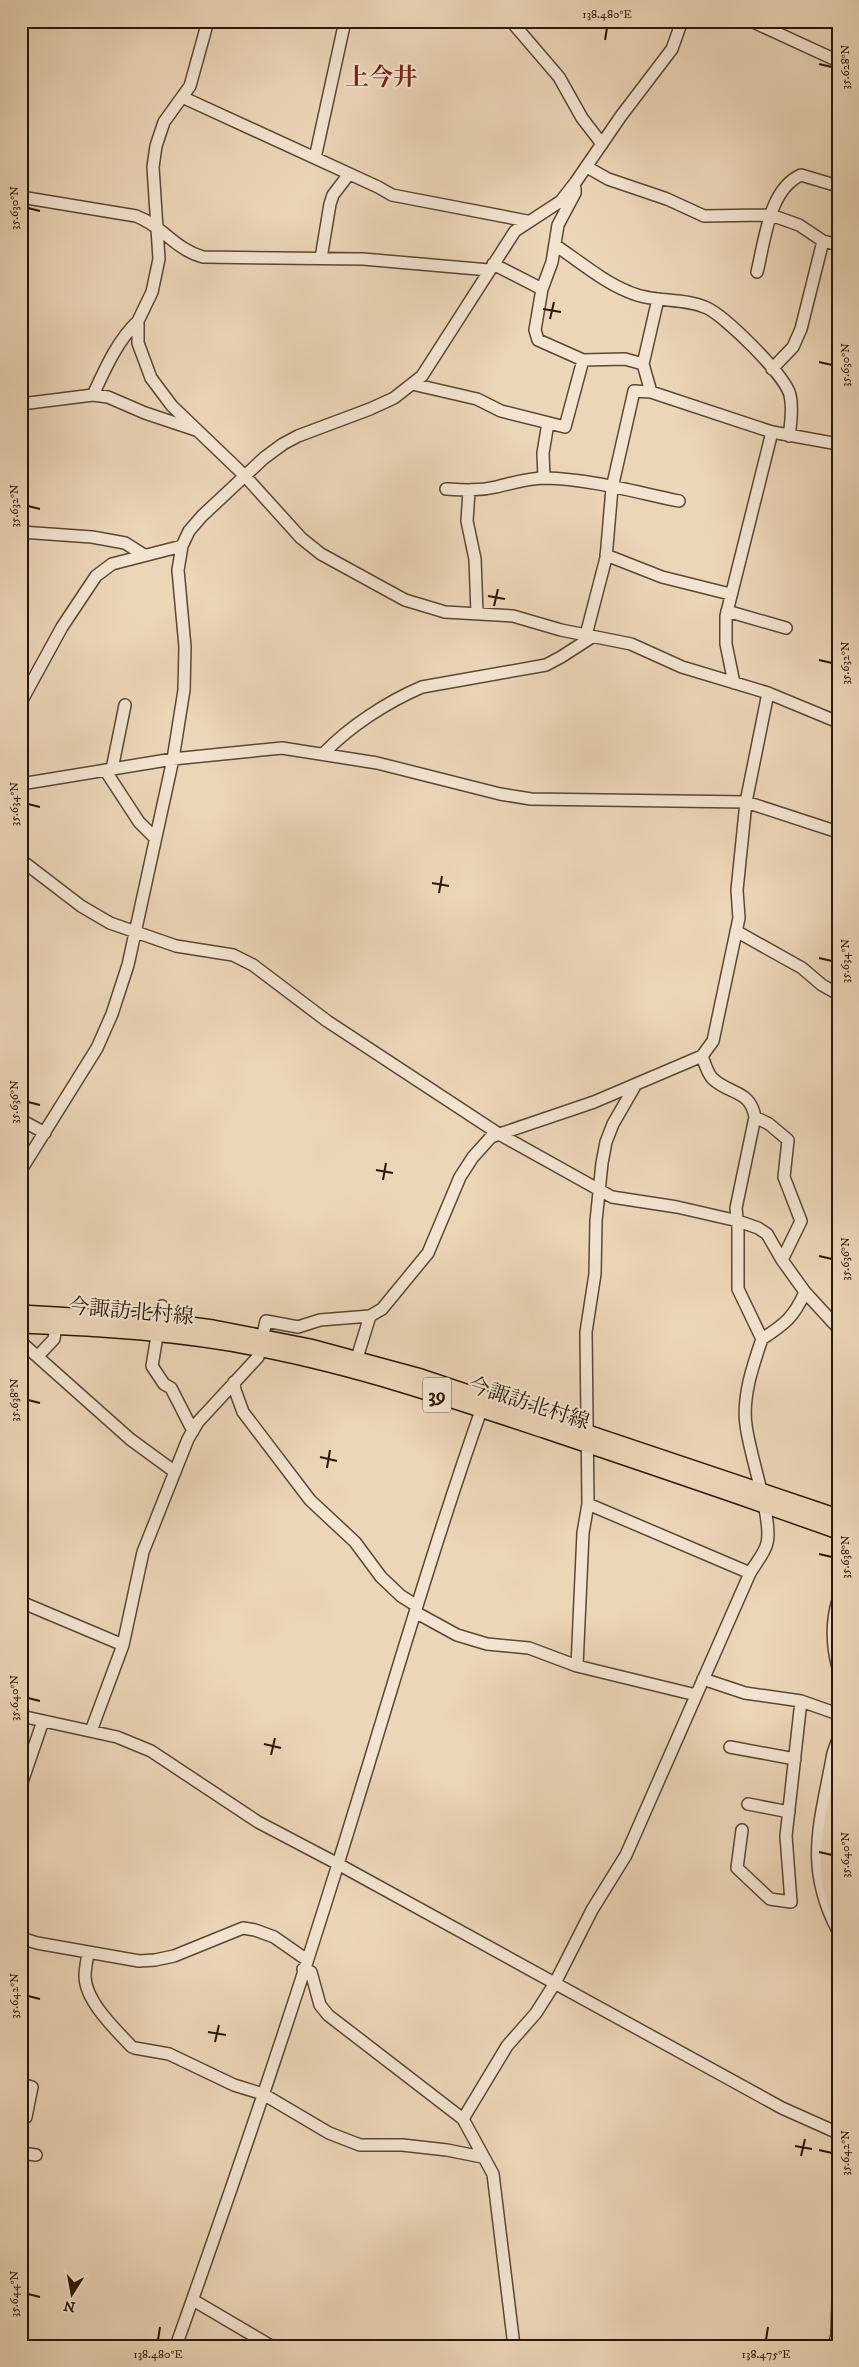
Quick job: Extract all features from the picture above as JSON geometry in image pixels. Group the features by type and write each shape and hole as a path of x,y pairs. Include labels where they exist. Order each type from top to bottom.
{"highway":[{"path":"838,1798 829,1851 832,1886 838,1906"},
{"path":"838,1848 838,1864"}],"main road":[{"name":"今諏訪北村線","path":"21,1313 159,1328 357,1358 483,1404 762,1497 838,1517"},
{"name":"今諏訪北村線","path":"21,1325 159,1328"},
{"name":"今諏訪北村線","path":"261,1342 483,1404"},
{"name":"今諏訪北村線","path":"762,1497 838,1531"}],"street":[{"path":"93,395 107,365 128,331 138,321 152,292 159,259 153,167 156,146 164,122 190,86 208,21"},
{"path":"315,158 345,21"},
{"path":"511,21 559,77 582,118 602,144"},
{"path":"21,1170 100,1040 112,1014 128,965 173,759 185,672 178,570 182,546 190,531 202,516 264,458 298,436 394,398 422,376 515,231 527,221 561,201 672,49 682,21"},
{"path":"751,21 838,61"},
{"path":"182,97 349,174 392,196 527,221"},
{"path":"587,167 608,180 667,199 704,216 771,216 799,225 823,240 838,245"},
{"path":"321,258 330,204 349,174"},
{"path":"757,272 771,216 780,192 791,179 801,175 838,186"},
{"path":"575,183 576,193 558,225 552,262 542,289 535,330 538,340 583,360 625,359 643,364"},
{"path":"21,197 136,216 157,228 176,245 190,253 204,257 363,259 491,267 542,289"},
{"path":"553,207 562,218"},
{"path":"772,369 794,347 823,240"},
{"path":"555,245 606,280 630,293 707,308 737,330 783,381 790,394 792,412 790,436"},
{"path":"651,392 643,364 658,299"},
{"path":"138,321 138,343 151,378 160,393 245,476 287,525 321,554 421,606 445,612 513,616 589,636 631,644 682,667 768,693 838,722"},
{"path":"412,384 477,399 501,411 565,427 583,360"},
{"path":"324,753 343,733 408,693 422,687 546,664 561,657 589,636 606,555 612,488 634,391 651,392 772,432 838,444"},
{"path":"21,404 93,395 108,397 145,413 200,431"},
{"path":"544,478 544,453 548,423"},
{"path":"734,683 726,644 727,610 772,432"},
{"path":"446,489 469,491 495,487 519,480 544,478 580,481 679,501"},
{"path":"469,491 467,521 475,559 477,614"},
{"path":"21,532 92,536 125,543 144,555"},
{"path":"21,702 62,627 96,576 112,564 182,546"},
{"path":"606,555 662,577 730,594"},
{"path":"727,610 786,628"},
{"path":"91,1731 123,1645 143,1552 192,1431 198,1422 258,1357 266,1322 298,1327 320,1320 370,1316 382,1309 428,1254 460,1177 473,1156 491,1137 594,1102 702,1056 713,1041 718,1025 739,918 737,890 746,802 768,693"},
{"path":"125,705 109,770 140,822 155,838"},
{"path":"21,784 173,759 282,748 324,753 377,763 500,794 530,799 746,802 838,832"},
{"path":"21,860 81,906 110,923 176,946 233,955 253,965 327,1021 499,1134 612,1197 677,1207 738,1221 758,1228 767,1234 782,1260 805,1292 838,1328"},
{"path":"736,932 802,968 838,994"},
{"path":"702,1056 712,1078 748,1099 753,1106 755,1117 736,1208 738,1221 738,1289 762,1339"},
{"path":"577,1666 583,1533 588,1504 589,1439 586,1332 595,1274 596,1221 606,1142 613,1124 636,1084"},
{"path":"755,1117 769,1124 788,1140 784,1177 801,1221 782,1260"},
{"path":"21,1120 45,1133"},
{"path":"463,2119 507,2046 536,2013 555,1984 592,1910 626,1855 750,1572 767,1544 768,1534 762,1497 746,1426 745,1412 754,1364 762,1339 786,1323 796,1312 805,1292"},
{"path":"162,1306 152,1366 164,1384 171,1388 192,1431"},
{"path":"357,1358 370,1316"},
{"path":"38,1356 54,1339 56,1326"},
{"path":"21,1342 130,1439 175,1472"},
{"path":"234,1382 243,1412 310,1500 354,1542 381,1577 416,1609 457,1635 487,1644 529,1648 577,1666 696,1695"},
{"path":"176,2346 263,2094 338,1864 416,1609 483,1404"},
{"path":"588,1504 750,1572"},
{"path":"838,1600 832,1627 834,1652 838,1668"},
{"path":"21,1602 123,1645"},
{"path":"703,1680 745,1693 801,1701 838,1714"},
{"path":"742,1830 738,1868 770,1899 791,1902 786,1836 801,1701"},
{"path":"21,1716 117,1737 151,1751 258,1822 782,2108 838,2133"},
{"path":"21,1786 24,1770 43,1721"},
{"path":"838,1739 833,1753 817,1845 820,1886 828,1912 838,1931"},
{"path":"730,1747 795,1759"},
{"path":"748,1804 789,1812"},
{"path":"21,1938 37,1944 139,1962 174,1956 243,1928 274,1937 305,1964 311,1972 320,2005 328,2015 463,2119 482,2157 493,2174 516,2344"},
{"path":"88,1953 85,1977 87,1989 105,2018 133,2048 169,2054 234,2085 263,2094 329,2133 360,2145 429,2148 482,2157"},
{"path":"21,2084 32,2087 26,2117 21,2117"},
{"path":"21,2152 36,2155"},
{"path":"193,2300 271,2346"},
{"path":"834,2346 837,2335 838,2301"}],"district":[{"name":"上今井","path":"381,77"}]}
